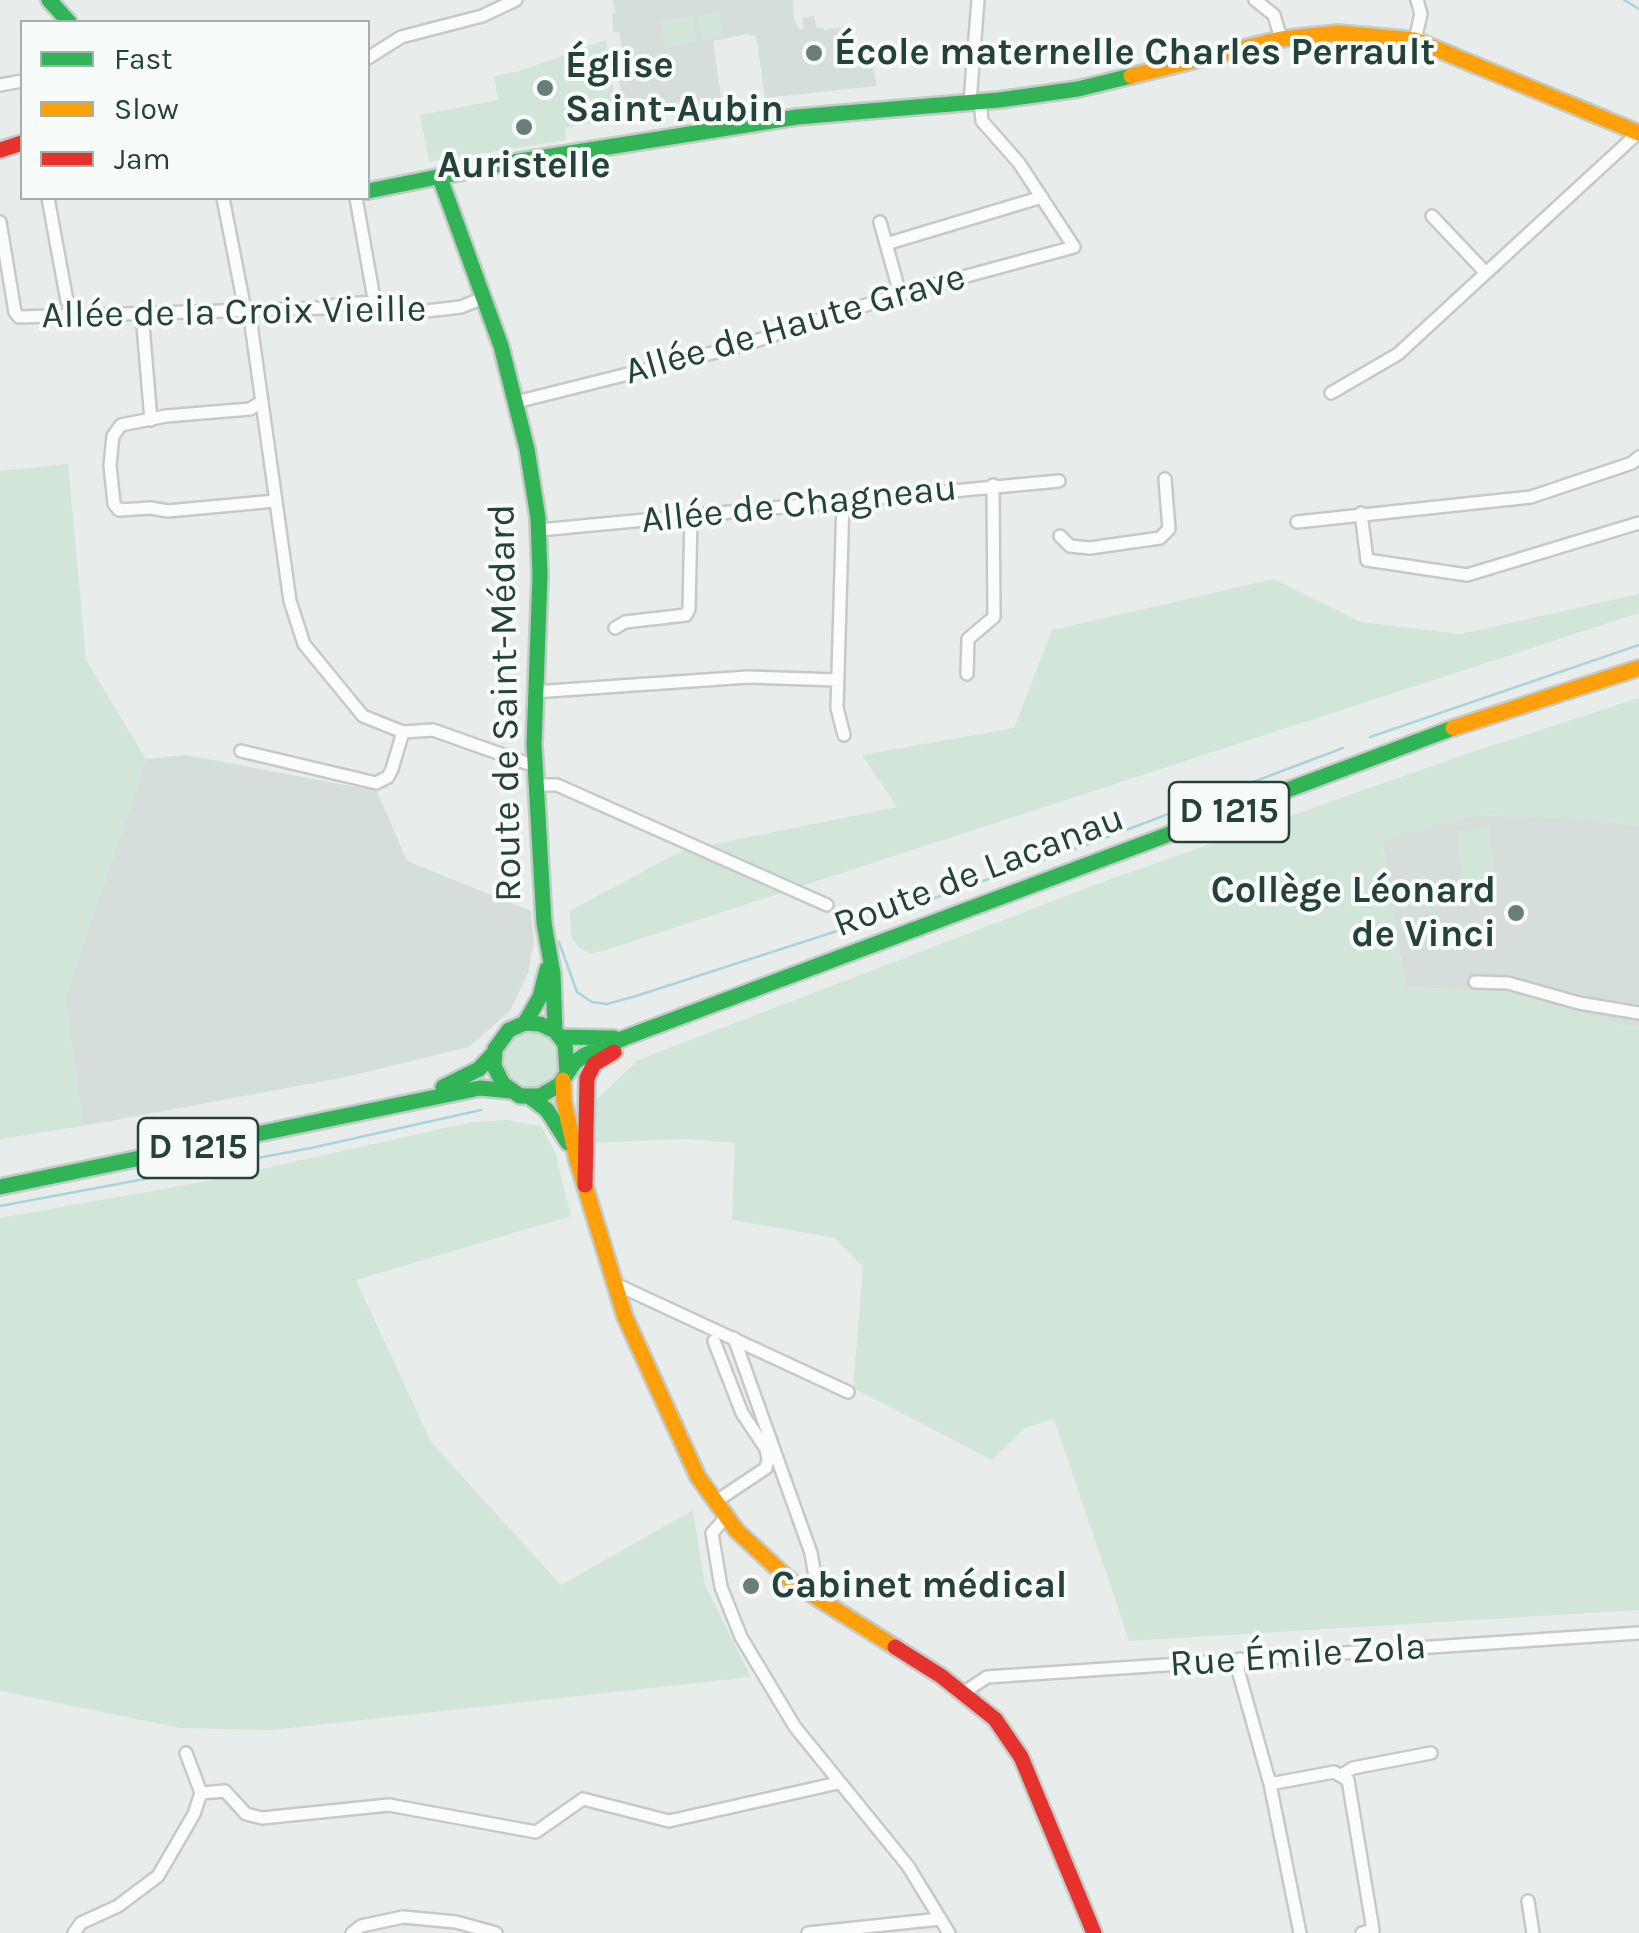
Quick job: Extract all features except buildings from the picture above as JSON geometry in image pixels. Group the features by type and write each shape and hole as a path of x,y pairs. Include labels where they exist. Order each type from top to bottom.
{"street":[{"path":"49,0 67,20"},
{"path":"370,57 400,37 487,14 516,0"},
{"path":"886,244 1042,197 1019,163 982,121 975,102 978,0"},
{"path":"1254,0 1274,15 1282,39"},
{"path":"1414,40 1421,14 1416,0"},
{"path":"370,190 538,158 797,117 1078,89 1282,39 1338,34 1414,40 1639,133 1398,354 1331,393"},
{"name":"Route de Saint-Médard","path":"440,178 485,297 516,402 539,530 535,764 544,923 558,1034"},
{"name":"Allée de Haute Grave","path":"516,402 740,346 900,294 1074,246 1042,197"},
{"path":"48,200 66,301"},
{"path":"224,200 250,317 290,601 304,644 363,716 403,732 433,730 535,764"},
{"path":"356,200 379,302"},
{"path":"1432,216 1486,273"},
{"name":"Allée de la Croix Vieille","path":"0,222 15,312 20,317 325,308 379,302 398,314 461,307 485,297"},
{"path":"880,222 900,294"},
{"path":"142,314 151,420"},
{"path":"260,402 250,409 151,420 115,429 110,465 114,504 120,510 168,510 276,501"},
{"path":"1297,522 1531,497 1632,463 1639,457"},
{"path":"1060,536 1070,546 1090,548 1160,538 1169,529 1166,479"},
{"name":"Allée de Chagneau","path":"539,530 1058,481"},
{"path":"967,674 968,640 994,617 993,486"},
{"path":"842,500 836,708 844,735"},
{"path":"1361,514 1367,560 1466,575 1639,522"},
{"path":"615,628 625,622 686,615 691,516"},
{"name":"Route de Lacanau","path":"530,1098 550,1092 584,1055 624,1038 1403,746 1639,668"},
{"path":"534,692 748,678 837,680"},
{"path":"241,751 376,783 388,777 403,732"},
{"path":"536,785 557,785 827,905"},
{"name":"Route de Saint-Médard","path":"525,1023 540,997 549,955"},
{"path":"1474,982 1508,983 1592,1006 1639,1013"},
{"path":"585,1184 589,1070 602,1058 714,1006"},
{"path":"525,1023 510,1030 494,1052 497,1076 510,1091 530,1098 558,1123 578,1160"},
{"name":"Route de Lacanau","path":"525,1023 540,1024 558,1034 624,1038"},
{"path":"558,1034 568,1054 564,1102 615,1287 674,1430 714,1502 779,1570 938,1675 994,1719 1021,1757 1094,1933"},
{"name":"D 1215","path":"396,1105 465,1078 494,1052"},
{"name":"D 1215","path":"0,1187 480,1088 510,1091"},
{"path":"615,1287 848,1392"},
{"path":"734,1338 811,1554 819,1600"},
{"path":"714,1341 742,1413 766,1448 768,1458 766,1468 714,1502"},
{"path":"726,1517 712,1533 720,1587 741,1638 795,1727 908,1866 949,1933"},
{"name":"Rue Émile Zola","path":"963,1693 986,1676 1639,1634"},
{"path":"1240,1659 1238,1670 1270,1784 1300,1933"},
{"path":"74,1933 81,1923 118,1906 158,1876 194,1814 201,1793 186,1753"},
{"path":"1343,1774 1353,1768 1431,1754"},
{"path":"1270,1784 1334,1772 1348,1780 1373,1930 1362,1933"},
{"path":"201,1793 225,1791 246,1814 262,1818 389,1806 536,1832 583,1799 670,1821 838,1783"},
{"path":"1528,1902 1533,1933"},
{"path":"352,1933 361,1926 403,1916 456,1922 496,1933"},
{"path":"808,1933 940,1918"}],"shaded area":[{"path":"612,0 793,0 799,29 804,29 802,18 814,16 817,28 845,27 845,45 869,41 877,86 765,98 756,36 747,34 713,41 722,102 626,119 618,75 626,72 619,32 613,32 612,14 616,12"},
{"path":"186,755 377,791 407,861 531,911 534,942 528,973 510,1011 469,1047 341,1078 83,1126 65,999 146,759"},
{"name":"Collège Léonard de Vinci","path":"1475,815 1593,819 1639,827 1639,1026 1629,1027 1515,992 1405,987 1382,839"}],"green space":[{"path":"719,11 723,36 702,40 697,15"},
{"path":"693,16 697,42 665,47 661,21"},
{"path":"606,40 618,119 565,128 566,140 429,162 420,115 498,100 494,76"},
{"path":"68,464 86,660 146,759 65,999 83,1126 0,1139 0,471"},
{"path":"1274,579 1361,622 1461,634 1639,594 1639,613 606,950 590,954 579,948 571,936 570,911 681,851 897,807 862,755 1014,728 1052,630"},
{"path":"1639,698 1639,827 1592,819 1475,815 1382,840 1405,987 1515,992 1629,1027 1639,1026 1639,1610 1129,1641 1054,1419 1025,1428 992,1460 853,1388 863,1267 835,1238 732,1220 735,1143 687,1139 594,1143 594,1102 638,1060 1108,880 1469,753"},
{"path":"1489,827 1497,888 1465,893 1456,831"},
{"path":"531,1030 552,1039 561,1060 552,1081 531,1090 510,1081 501,1060 510,1039"},
{"path":"506,1120 541,1126 555,1151 571,1216 356,1280 431,1442 561,1585 693,1510 705,1585 751,1677 272,1730 181,1728 0,1691 0,1218 208,1181 472,1122"}],"waterway":[{"path":"1624,0 1639,9"},
{"path":"1370,737 1639,645"},
{"path":"559,942 577,992 592,1002 607,1004 874,919 1089,844 1343,748"},
{"path":"0,1206 311,1148 481,1110"}],"traffic: fast":[{"path":"49,0 67,20"},
{"path":"370,191 507,163 797,117 999,100 1078,89 1131,76"},
{"path":"440,178 501,346 527,449 538,518 540,576 534,744 544,923 553,974 555,1031"},
{"path":"567,1073 565,1044 555,1031 540,1024 525,1023 509,1030 495,1049 494,1066 503,1084 520,1096 540,1096 559,1085 585,1055 624,1038 1453,728"},
{"path":"525,1023 540,997 547,969"},
{"path":"561,1037 614,1038"},
{"path":"443,1087 479,1069 495,1052"},
{"path":"0,1187 480,1088 511,1091"},
{"path":"530,1097 547,1110 568,1143"}],"traffic: slow":[{"path":"1131,76 1281,39 1338,33 1415,40 1639,133"},
{"path":"1453,728 1639,668"},
{"path":"563,1080 577,1160 625,1317 698,1477 737,1531 792,1582 895,1647"}],"traffic: jam":[{"path":"0,150 20,144"},
{"path":"585,1185 587,1078 594,1064 614,1052"},
{"path":"895,1647 941,1676 995,1719 1021,1757 1094,1933"}],"place":[{"name":"École maternelle Charles Perrault","path":"814,53"},
{"name":"Église Saint-Aubin","path":"545,88"},
{"name":"Auristelle","path":"524,127"},
{"name":"Collège Léonard de Vinci","path":"1516,913"},
{"name":"Cabinet médical","path":"751,1586"}]}
